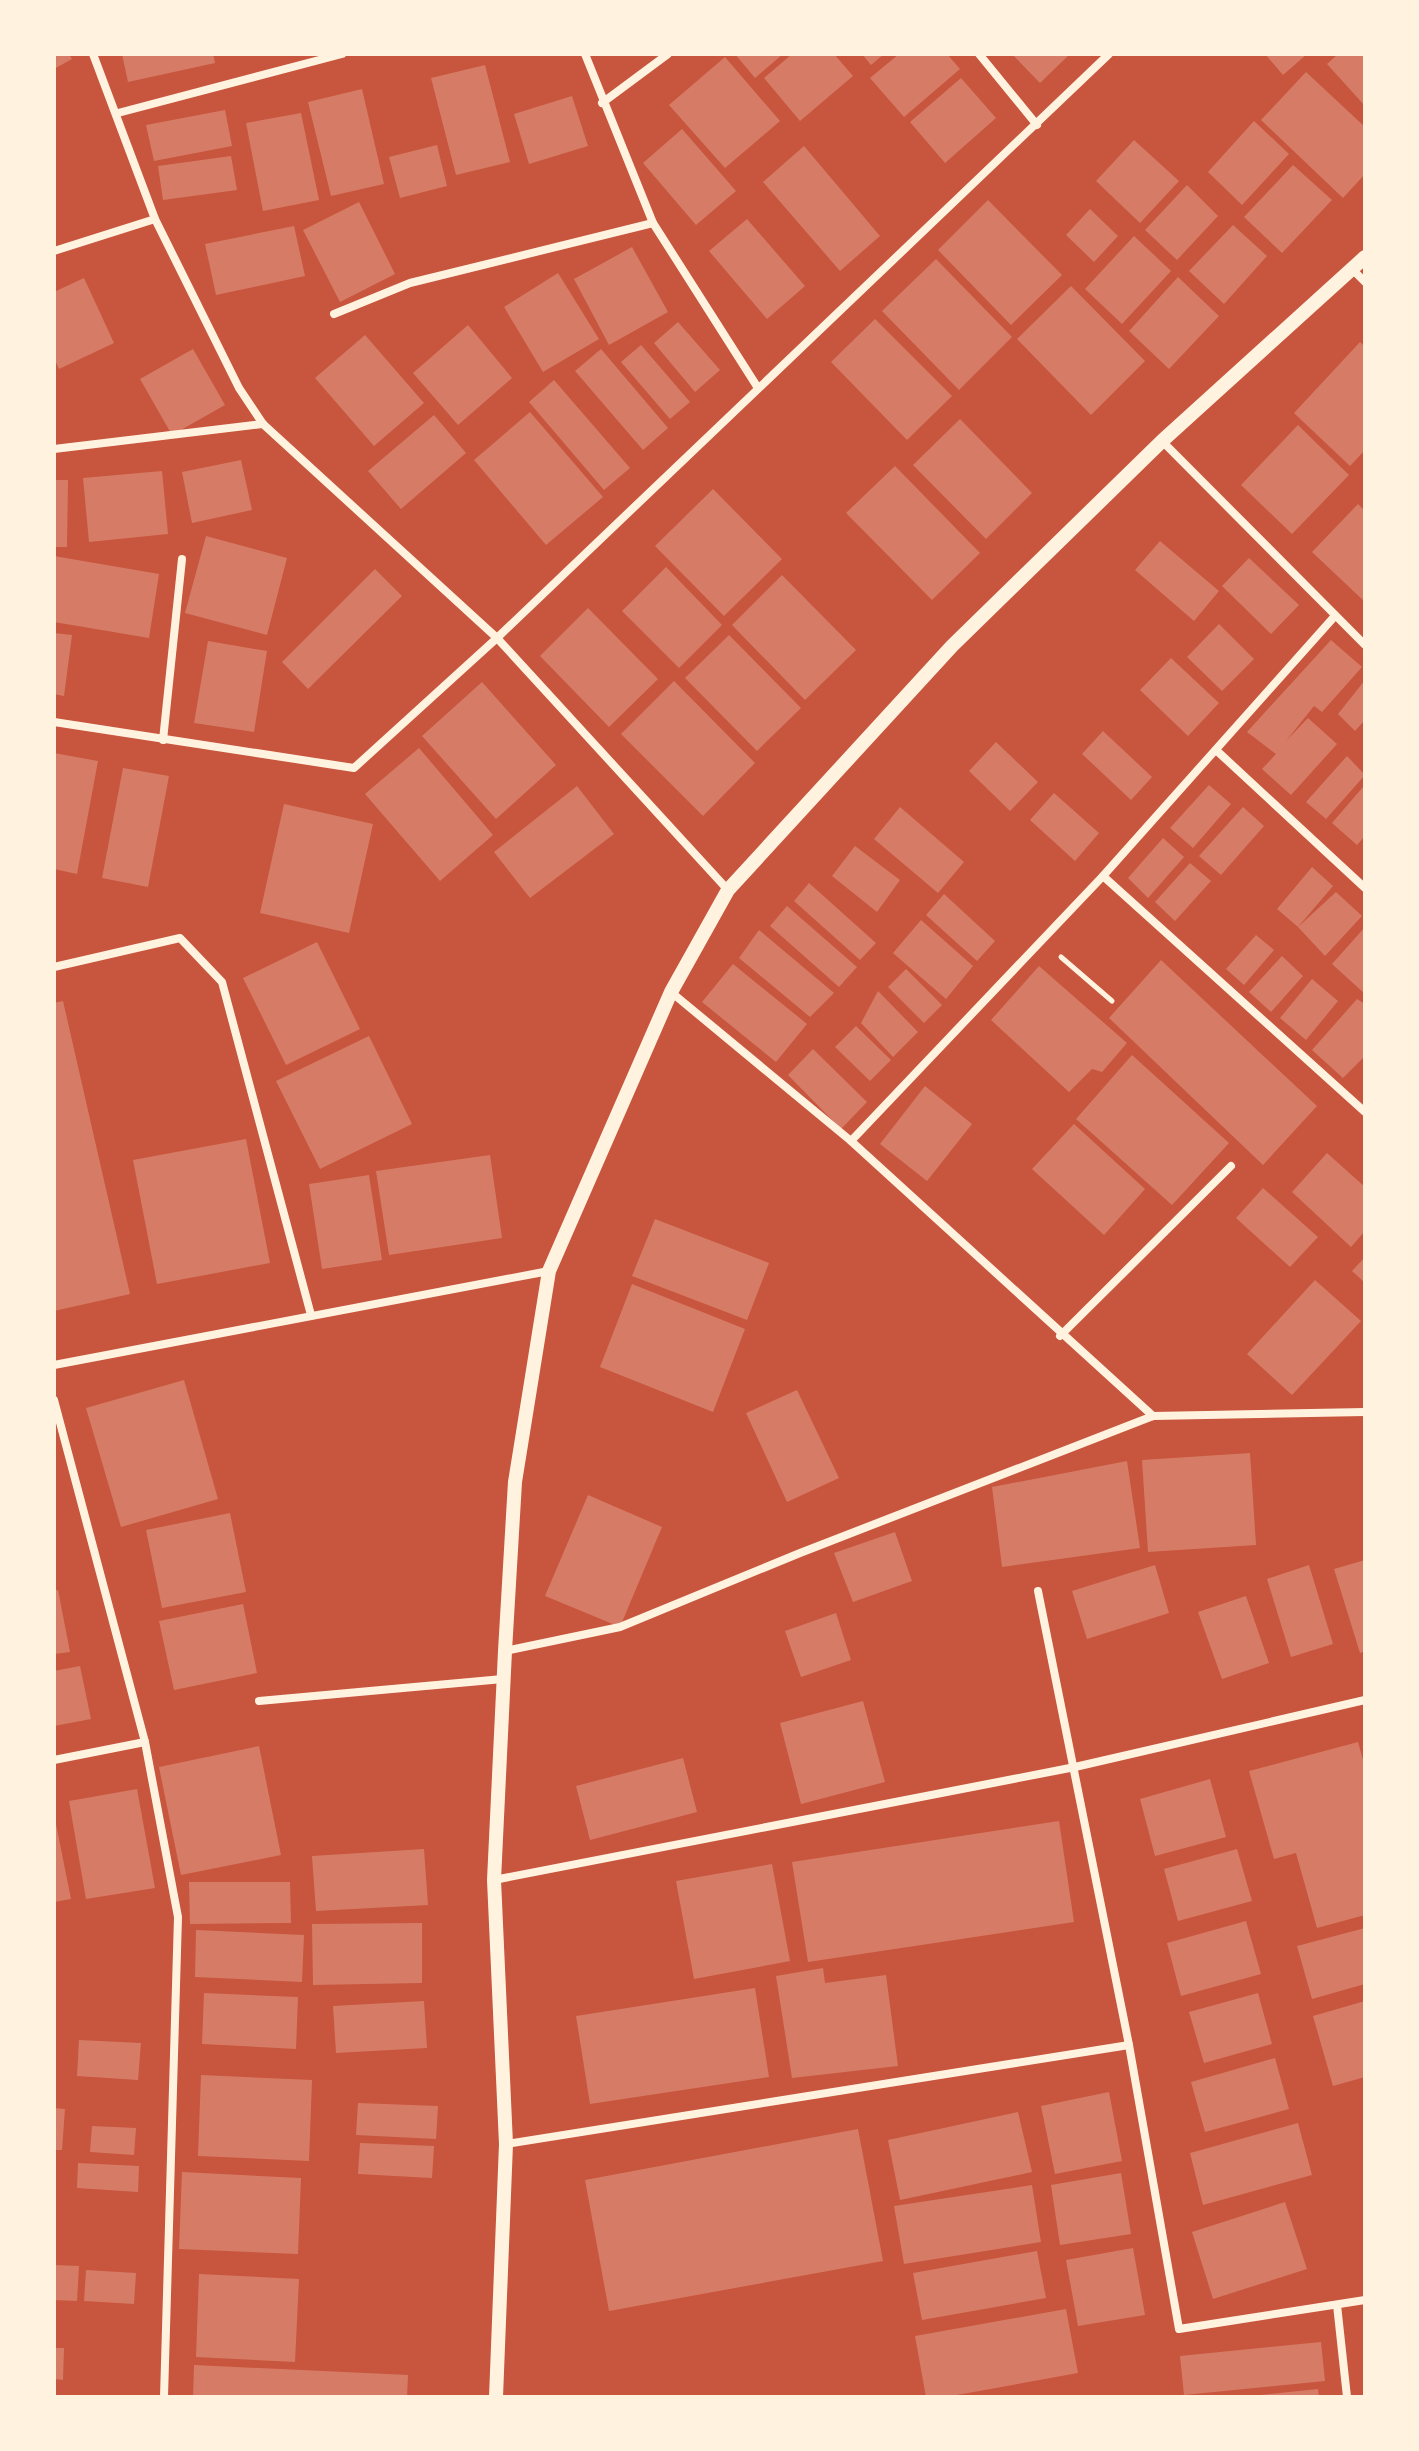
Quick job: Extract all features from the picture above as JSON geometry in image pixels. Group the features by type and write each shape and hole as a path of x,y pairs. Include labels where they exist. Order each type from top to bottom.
{"street":[{"path":"93,54 118,113 155,219 239,388 263,424 497,638 728,890"},
{"path":"118,113 342,54"},
{"path":"585,54 602,103 653,223 758,388"},
{"path":"602,103 668,54"},
{"path":"979,54 1037,125"},
{"path":"54,722 354,768 497,638 1109,54"},
{"path":"54,251 155,219"},
{"path":"334,314 410,283 653,223"},
{"path":"496,2397 506,2144 494,1880 503,1679 515,1482 549,1271 671,992 728,890 952,646 1162,441 1365,257"},
{"path":"1353,270 1365,282"},
{"path":"54,449 263,424"},
{"path":"1162,441 1365,645"},
{"path":"163,740 182,559"},
{"path":"851,1141 1103,876 1334,617"},
{"path":"1216,750 1365,888"},
{"path":"1103,876 1365,1112"},
{"path":"54,967 180,938 222,982 311,1315"},
{"path":"671,992 851,1141 1060,1336 1153,1416"},
{"path":"1060,1336 1231,1166"},
{"path":"54,1365 549,1271"},
{"path":"54,1400 145,1742 178,1917 164,2397"},
{"path":"505,1651 620,1627 800,1553 1153,1416 1365,1412"},
{"path":"1038,1591 1129,2045 1179,2329 1365,2300"},
{"path":"259,1701 503,1679"},
{"path":"494,1880 1075,1767 1365,1700"},
{"path":"54,1760 145,1742"},
{"path":"506,2144 1129,2045"},
{"path":"1337,2305 1347,2397"}],"path":[{"path":"1042,940 1112,1001"}],"building":[{"path":"54,54 69,54 72,59 54,69"},
{"path":"122,54 213,54 215,63 128,82"},
{"path":"735,54 783,54 755,78"},
{"path":"792,54 834,54 853,76 800,121 764,78"},
{"path":"862,54 884,54 871,65"},
{"path":"899,54 947,54 960,69 904,117 870,78"},
{"path":"1012,54 1070,54 1040,83"},
{"path":"1265,54 1307,54 1283,75"},
{"path":"1338,54 1365,54 1365,106 1327,64"},
{"path":"725,57 780,121 725,168 669,105"},
{"path":"485,65 510,162 456,175 431,78"},
{"path":"1306,72 1365,127 1365,174 1343,198 1261,120"},
{"path":"961,78 996,118 945,163 910,122"},
{"path":"362,89 384,184 331,196 308,102"},
{"path":"572,96 588,146 529,164 514,114"},
{"path":"225,110 232,146 154,161 146,125"},
{"path":"301,113 319,200 263,211 246,123"},
{"path":"1254,121 1289,154 1242,205 1208,172"},
{"path":"682,129 736,191 696,225 643,163"},
{"path":"1134,140 1179,181 1140,223 1096,181"},
{"path":"437,145 447,186 400,198 389,157"},
{"path":"804,146 880,236 840,271 763,182"},
{"path":"231,156 237,190 163,200 158,166"},
{"path":"1293,165 1332,200 1282,253 1244,217"},
{"path":"1187,185 1218,216 1177,260 1145,230"},
{"path":"988,200 1062,275 1011,325 938,250"},
{"path":"359,202 395,274 340,302 303,230"},
{"path":"1090,209 1118,236 1094,262 1066,235"},
{"path":"747,219 805,286 767,319 709,251"},
{"path":"1233,225 1267,256 1224,304 1189,271"},
{"path":"294,226 305,276 216,295 205,244"},
{"path":"1134,236 1171,271 1122,324 1085,289"},
{"path":"632,247 668,312 609,345 574,279"},
{"path":"936,259 1012,337 959,390 882,311"},
{"path":"558,273 599,339 543,372 504,307"},
{"path":"1178,277 1219,316 1169,369 1129,331"},
{"path":"84,278 114,343 59,369 54,358 54,292"},
{"path":"1071,286 1145,361 1091,415 1017,339"},
{"path":"875,319 952,396 907,440 831,362"},
{"path":"678,322 720,370 695,392 654,343"},
{"path":"468,325 512,378 458,425 413,373"},
{"path":"365,335 424,403 374,446 315,378"},
{"path":"1360,342 1365,347 1365,450 1350,466 1294,413"},
{"path":"641,345 690,402 670,419 621,362"},
{"path":"193,349 225,405 172,435 140,379"},
{"path":"601,349 668,428 643,450 575,371"},
{"path":"554,380 630,468 604,490 529,402"},
{"path":"530,412 603,497 546,545 474,460"},
{"path":"434,415 466,453 401,509 368,471"},
{"path":"960,419 1032,493 986,539 913,465"},
{"path":"1298,425 1349,475 1292,534 1241,485"},
{"path":"241,460 252,510 192,523 182,472"},
{"path":"895,466 980,553 932,600 846,513"},
{"path":"162,471 168,534 89,542 83,478"},
{"path":"54,480 68,480 67,547 54,547"},
{"path":"713,489 782,559 724,616 655,546"},
{"path":"1358,504 1365,511 1365,602 1312,552"},
{"path":"206,536 287,558 267,635 185,613"},
{"path":"1160,541 1219,591 1194,621 1135,570"},
{"path":"54,556 159,574 149,638 54,622"},
{"path":"1249,558 1299,605 1271,634 1222,586"},
{"path":"666,567 722,625 679,668 622,611"},
{"path":"375,569 402,596 308,689 282,662"},
{"path":"782,575 856,650 805,700 732,625"},
{"path":"588,608 658,679 609,727 540,656"},
{"path":"1219,624 1254,659 1222,691 1187,657"},
{"path":"54,633 72,635 64,696 54,694"},
{"path":"729,635 801,708 757,751 685,678"},
{"path":"1331,640 1362,667 1322,712 1314,706 1286,741 1308,718 1337,744 1291,795 1262,769 1276,754 1247,732"},
{"path":"208,641 267,651 254,732 194,723"},
{"path":"1171,658 1219,703 1188,736 1140,690"},
{"path":"1365,680 1365,720 1355,731 1338,714"},
{"path":"674,681 755,763 703,816 621,734"},
{"path":"482,682 556,765 496,819 422,736"},
{"path":"1103,731 1152,777 1131,800 1082,754"},
{"path":"996,742 1038,782 1010,811 969,771"},
{"path":"419,748 493,835 440,881 365,794"},
{"path":"54,753 98,761 77,874 54,869"},
{"path":"1347,756 1365,775 1326,819 1306,802"},
{"path":"123,768 169,776 148,887 102,878"},
{"path":"1209,785 1231,804 1193,848 1170,828"},
{"path":"577,786 614,834 530,898 494,852"},
{"path":"1363,787 1365,836 1357,845 1332,823"},
{"path":"1054,793 1099,833 1075,861 1030,820"},
{"path":"284,804 373,824 349,933 260,913"},
{"path":"900,807 964,862 938,893 874,839"},
{"path":"1243,807 1264,826 1221,875 1199,856"},
{"path":"1163,838 1184,857 1148,898 1128,878"},
{"path":"855,846 900,880 877,912 832,876"},
{"path":"1190,863 1211,881 1175,921 1155,902"},
{"path":"1312,867 1333,886 1298,927 1277,909"},
{"path":"809,883 876,943 860,960 794,901"},
{"path":"1336,892 1362,916 1325,956 1298,927"},
{"path":"944,894 995,941 977,961 926,915"},
{"path":"787,906 857,967 839,987 770,926"},
{"path":"921,920 973,966 946,999 893,953"},
{"path":"1365,927 1365,994 1332,964"},
{"path":"759,930 834,993 810,1017 739,958"},
{"path":"1256,935 1274,950 1244,985 1226,969"},
{"path":"317,942 360,1029 286,1065 243,978"},
{"path":"1282,956 1303,976 1271,1012 1249,992"},
{"path":"1161,960 1317,1106 1263,1165 1109,1018"},
{"path":"733,964 807,1024 776,1062 702,1002"},
{"path":"1039,966 1127,1043 1102,1072 1092,1069 1069,1092 991,1020"},
{"path":"906,969 942,1005 924,1023 888,987"},
{"path":"1312,979 1338,1001 1306,1040 1280,1018"},
{"path":"878,991 918,1032 893,1057 861,1023"},
{"path":"1357,999 1365,1004 1365,1056 1343,1078 1312,1050"},
{"path":"63,1001 130,1294 54,1311 54,1003"},
{"path":"856,1026 891,1060 870,1081 835,1047"},
{"path":"369,1036 412,1124 320,1169 276,1081"},
{"path":"813,1049 867,1102 841,1129 788,1075"},
{"path":"1132,1055 1229,1143 1172,1205 1076,1119"},
{"path":"925,1086 972,1124 927,1181 880,1144"},
{"path":"1074,1124 1145,1189 1104,1235 1032,1169"},
{"path":"246,1139 270,1263 157,1284 133,1160"},
{"path":"1327,1153 1365,1187 1365,1231 1351,1247 1292,1192"},
{"path":"490,1155 502,1238 389,1255 376,1171"},
{"path":"369,1175 382,1260 322,1269 309,1184"},
{"path":"1263,1188 1318,1237 1290,1267 1236,1218"},
{"path":"655,1219 769,1263 747,1320 632,1276"},
{"path":"1365,1257 1365,1283 1352,1271"},
{"path":"1315,1280 1361,1321 1292,1395 1247,1354"},
{"path":"632,1284 745,1329 713,1412 600,1367"},
{"path":"184,1380 218,1499 121,1527 86,1408"},
{"path":"797,1390 839,1478 787,1502 746,1413"},
{"path":"1250,1453 1256,1545 1148,1552 1142,1460"},
{"path":"1127,1461 1140,1548 1002,1567 992,1487"},
{"path":"588,1495 662,1527 620,1627 545,1596"},
{"path":"230,1513 246,1592 162,1608 146,1530"},
{"path":"895,1532 912,1581 853,1602 834,1553"},
{"path":"1365,1560 1365,1651 1360,1653 1334,1569"},
{"path":"1155,1565 1169,1613 1087,1639 1072,1591"},
{"path":"1309,1565 1333,1644 1291,1657 1267,1579"},
{"path":"58,1590 70,1652 54,1654 54,1591"},
{"path":"1246,1596 1269,1663 1222,1679 1198,1612"},
{"path":"243,1604 257,1673 174,1690 159,1621"},
{"path":"836,1613 851,1660 801,1677 785,1631"},
{"path":"80,1666 91,1719 54,1726 54,1671"},
{"path":"863,1701 885,1782 801,1804 780,1723"},
{"path":"1358,1742 1365,1767 1365,1915 1317,1928 1296,1853 1274,1859 1249,1771"},
{"path":"259,1746 281,1855 181,1875 159,1767"},
{"path":"683,1758 697,1812 590,1840 576,1786"},
{"path":"1210,1779 1226,1837 1155,1856 1140,1799"},
{"path":"137,1789 155,1888 86,1899 69,1801"},
{"path":"54,1814 71,1899 54,1902"},
{"path":"1059,1821 1074,1922 808,1962 792,1862"},
{"path":"424,1849 428,1905 316,1911 312,1856"},
{"path":"1237,1849 1252,1901 1178,1921 1164,1869"},
{"path":"772,1864 790,1961 694,1979 676,1881"},
{"path":"189,1882 290,1882 291,1923 190,1924"},
{"path":"1246,1921 1261,1974 1181,1996 1167,1943"},
{"path":"422,1923 422,1983 313,1985 312,1924"},
{"path":"1365,1928 1365,1984 1312,1999 1297,1946"},
{"path":"196,1930 304,1935 302,1982 195,1977"},
{"path":"823,1968 825,1983 886,1975 898,2066 792,2078 776,1976"},
{"path":"755,1988 769,2077 590,2104 576,2016"},
{"path":"204,1993 298,1997 296,2049 202,2044"},
{"path":"1258,1993 1272,2044 1204,2063 1189,2012"},
{"path":"424,2001 427,2048 336,2053 333,2006"},
{"path":"1365,2001 1365,2077 1333,2086 1313,2016"},
{"path":"79,2040 141,2043 138,2080 77,2076"},
{"path":"1275,2058 1289,2109 1205,2132 1191,2082"},
{"path":"201,2075 312,2080 309,2161 198,2156"},
{"path":"1109,2092 1122,2161 1055,2174 1041,2106"},
{"path":"358,2103 438,2106 436,2139 356,2135"},
{"path":"54,2108 65,2109 62,2150 54,2150"},
{"path":"1018,2112 1032,2172 900,2200 888,2140"},
{"path":"1298,2123 1312,2175 1203,2205 1190,2153"},
{"path":"92,2126 136,2128 134,2155 90,2152"},
{"path":"858,2129 883,2261 609,2311 585,2180"},
{"path":"360,2143 434,2146 432,2178 358,2174"},
{"path":"78,2163 139,2166 138,2192 77,2188"},
{"path":"182,2172 301,2178 298,2254 179,2249"},
{"path":"1121,2173 1131,2234 1060,2245 1051,2185"},
{"path":"1032,2185 1041,2242 904,2264 894,2206"},
{"path":"1285,2202 1307,2269 1213,2299 1192,2232"},
{"path":"1133,2248 1145,2315 1078,2326 1066,2260"},
{"path":"1037,2251 1046,2298 922,2320 913,2273"},
{"path":"54,2265 79,2266 77,2301 54,2300"},
{"path":"86,2270 136,2273 134,2304 84,2301"},
{"path":"199,2274 299,2279 295,2362 196,2357"},
{"path":"1066,2309 1078,2373 946,2397 926,2397 915,2336"},
{"path":"1321,2342 1325,2381 1184,2395 1180,2356"},
{"path":"54,2348 64,2348 63,2380 54,2379"},
{"path":"194,2365 408,2375 407,2397 193,2397"},
{"path":"1318,2389 1319,2397 1261,2397 1261,2395"}]}
